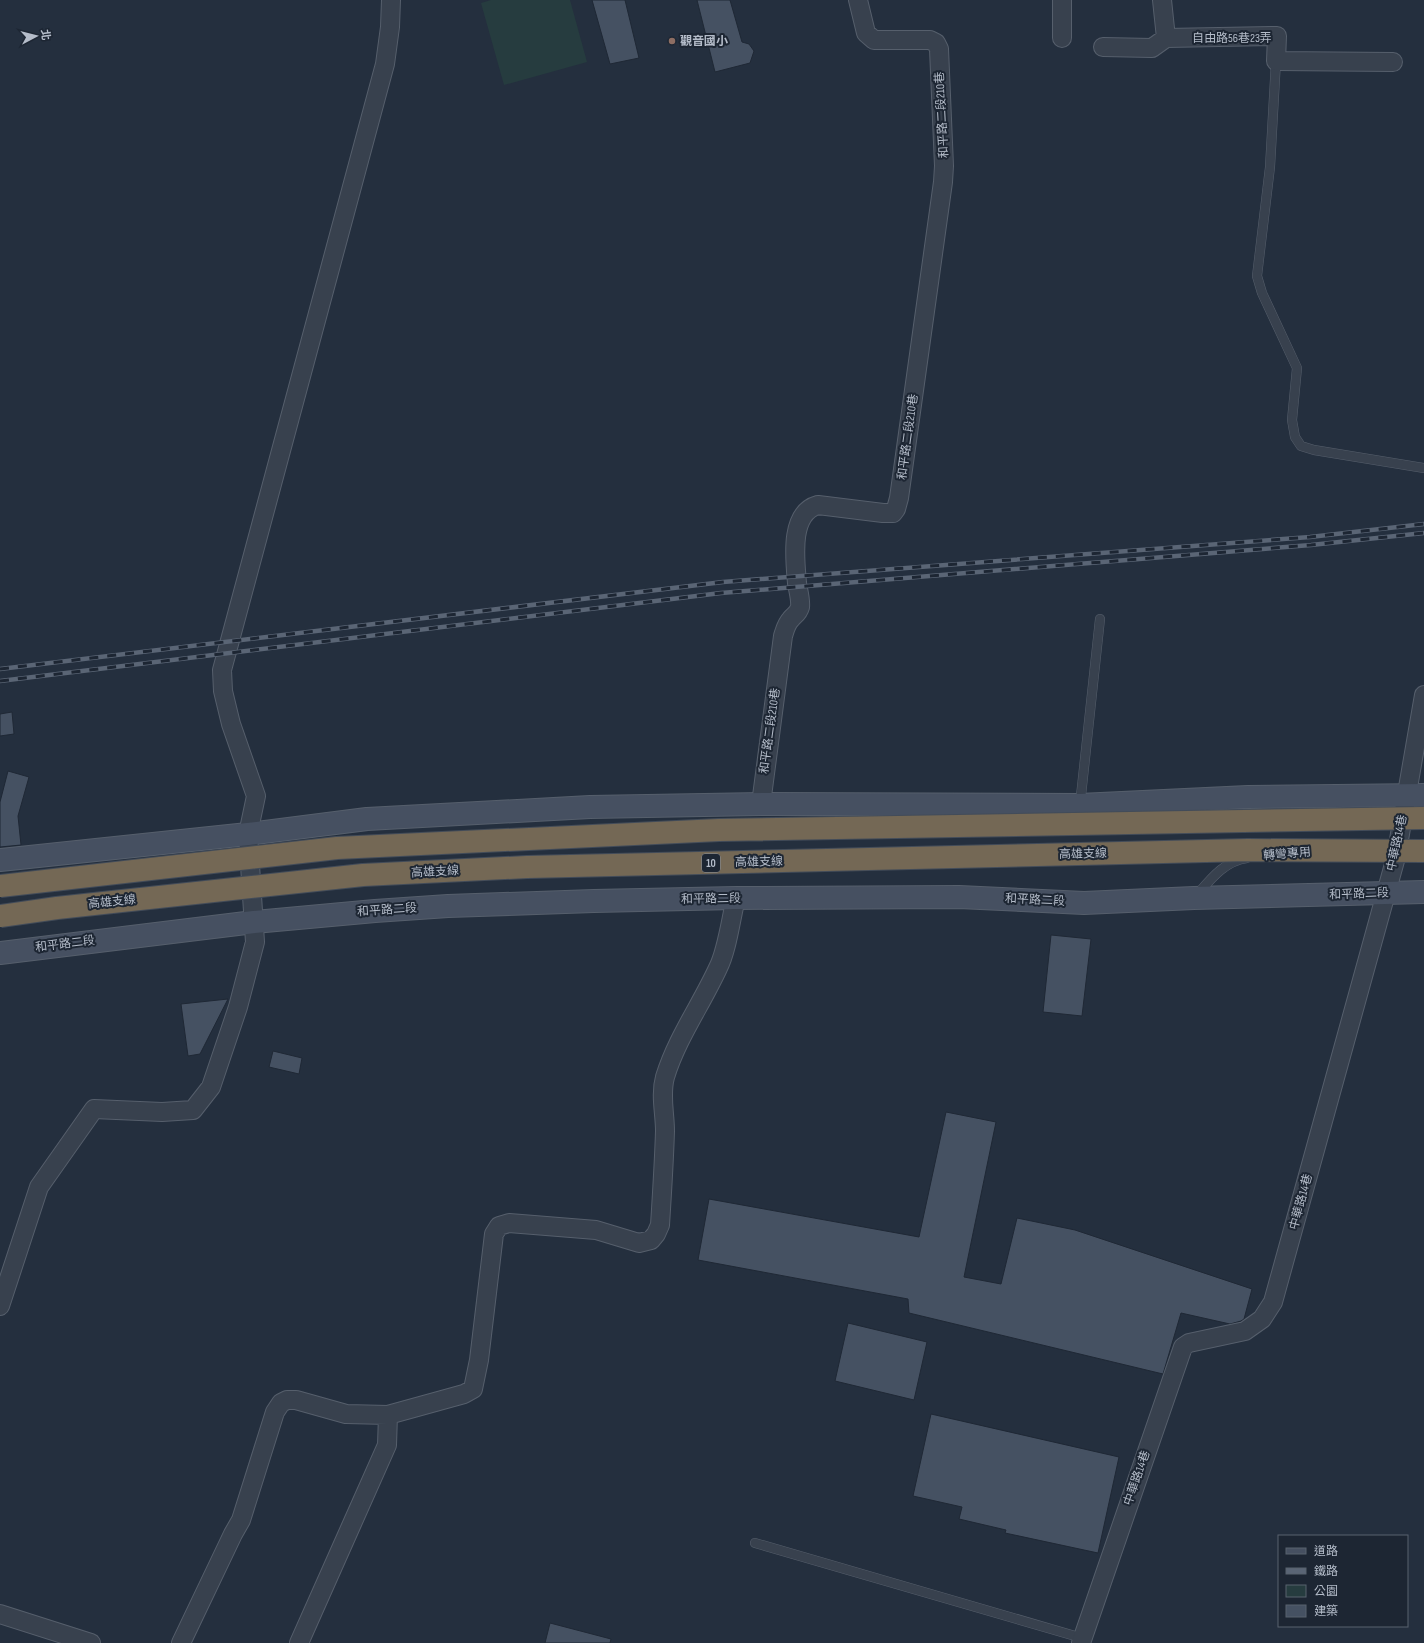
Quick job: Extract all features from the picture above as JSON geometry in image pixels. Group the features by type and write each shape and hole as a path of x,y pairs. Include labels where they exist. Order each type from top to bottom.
{"highway":[{"path":"0,886 337,848 687,831 1168,821 1424,818"},
{"name":"高雄支線","path":"0,916 64,907 363,875 519,868 1248,850 1424,851"}],"street":[{"path":"0,1306 39,1187 94,1109 162,1112 193,1110 211,1087 238,1007 255,942 248,834 256,796 231,724 222,691 222,670 385,64 390,27 391,0"},
{"name":"和平路二段210巷","path":"761,804 783,636 790,619 799,612 800,605 795,561 798,525 811,507 818,506 883,513 892,513 896,509 899,498 944,182 940,73 936,44 930,40 874,40 866,33 858,0"},
{"path":"1062,0 1062,38"},
{"path":"1103,47 1152,48 1166,38 1162,0"},
{"name":"自由路56巷23弄","path":"1166,38 1277,36 1276,61 1393,62"},
{"name":"中華路14巷","path":"1082,1640 1183,1347 1189,1342 1246,1331 1262,1319 1273,1302 1396,857 1415,795 1424,695"},
{"path":"0,860 248,834 366,819 590,807 761,804 1080,805 1248,797 1415,795"},
{"name":"和平路二段","path":"0,953 254,922 448,906 736,898 959,897 1084,903 1194,898 1424,892"},
{"path":"181,1643 241,1520 275,1412 281,1403 287,1400 296,1400 346,1414 388,1415 464,1394 473,1389 479,1360 494,1234 499,1226 508,1223 596,1230 639,1242 651,1240 656,1234 660,1225 664,1166 665,1127 662,1095 665,1079 670,1062 719,967 736,898"},
{"path":"299,1643 387,1445 388,1415"},
{"path":"0,1614 91,1643"}],"lane":[{"path":"1276,61 1270,167 1257,276 1262,293 1297,368 1292,420 1294,437 1301,446 1314,450 1424,468"},
{"path":"1080,805 1100,619"},
{"name":"轉彎專用","path":"1194,898 1219,870 1240,859 1304,850 1396,857"},
{"path":"756,1543 1082,1640"}],"green space":[{"path":"491,0 570,0 587,62 504,85 481,3"}],"building":[{"path":"592,0 625,0 639,58 610,64"},
{"path":"697,0 730,0 742,42 749,44 754,51 750,63 715,72"},
{"path":"12,712 14,734 0,736 0,714"},
{"path":"8,771 29,777 18,816 21,845 0,847 0,802"},
{"path":"1051,935 1091,939 1082,1016 1043,1012"},
{"path":"228,999 200,1054 188,1056 181,1004"},
{"path":"273,1051 302,1058 299,1074 269,1067"},
{"path":"946,1112 996,1122 964,1277 1001,1284 1017,1218 1075,1230 1252,1289 1244,1319 1230,1324 1181,1313 1163,1374 909,1313 908,1299 698,1260 709,1199 919,1237"},
{"path":"848,1323 927,1342 914,1400 835,1381"},
{"path":"931,1414 1119,1457 1098,1553 1005,1533 1006,1530 959,1519 962,1507 913,1496"},
{"path":"550,1623 611,1639 610,1643 545,1643"}],"railway":[{"path":"0,669 723,582 1310,537 1424,524"},
{"path":"0,681 721,593 1311,545 1424,533"}],"place":[{"name":"觀音國小","path":"672,41"}]}
